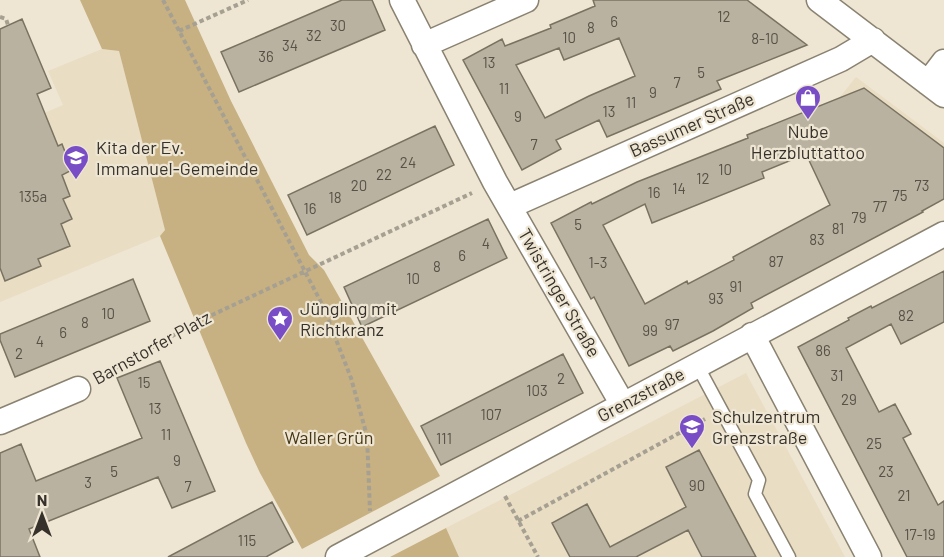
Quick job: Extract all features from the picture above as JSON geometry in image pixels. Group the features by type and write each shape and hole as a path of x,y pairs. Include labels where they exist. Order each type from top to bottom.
{"street":[{"name":"Twistringer Straße","path":"402,0 495,182 623,405"},
{"path":"424,45 526,0"},
{"path":"819,0 936,88 944,62"},
{"name":"Bassumer Straße","path":"510,206 841,59 873,40"},
{"name":"Grenzstraße","path":"338,557 944,234"},
{"path":"752,335 869,557"},
{"name":"Barnstorfer Platz","path":"0,422 78,389"}],"lane":[{"path":"697,365 759,480 755,494 789,557"}],"path":[{"path":"163,0 303,272 323,306 351,378 366,436 371,541"},
{"path":"179,31 248,0"},
{"path":"0,17 6,19 8,25"},
{"path":"303,272 495,182"},
{"name":"Barnstorfer Platz","path":"78,389 195,323 303,272"},
{"path":"518,521 721,410"},
{"path":"493,474 538,557"}],"shaded area":[{"name":"Kita der Ev. Immanuel-Gemeinde","path":"102,49 119,51 165,230 160,236 0,302 0,132 63,105 48,71"},
{"path":"856,77 944,143 944,188 836,102"},
{"name":"Schulzentrum Grenzstraße","path":"746,373 845,557 459,557 446,528"}],"green space":[{"name":"Waller Grün","path":"80,0 185,0 231,101 309,255 324,270 440,476 302,549 246,443 160,236 165,230 119,51 102,49"},
{"path":"446,528 459,557 390,557"}],"building":[{"path":"342,0 372,0 385,30 239,92 221,52"},
{"path":"593,0 747,0 807,45 717,81 721,89 607,137 599,120 556,140 561,149 522,170 463,60 502,39 505,46 551,28 550,25 595,6","holes":["619,38 635,76 545,118 516,65 559,48 564,60"]},
{"path":"22,19 51,88 37,94 58,146 62,144 72,170 62,175 70,196 63,199 72,219 61,224 70,246 38,259 41,266 5,281 0,268 0,29"},
{"path":"864,88 944,148 944,199 751,303 753,308 713,331 673,351 670,346 629,366 594,297 591,299 551,223 637,182 748,138 747,135","holes":["806,154 830,205 733,257 734,260 688,284 687,281 645,304 603,225 645,204 652,223 764,178 762,172"]},
{"path":"435,126 454,165 307,235 288,195"},
{"path":"488,219 507,258 362,327 344,287"},
{"path":"944,271 944,322 901,344 891,324 846,348 879,412 895,404 911,434 903,438 938,505 944,501 944,557 907,557 798,347 871,306 872,308"},
{"path":"133,279 150,321 15,377 0,340 0,334"},
{"path":"563,354 583,393 441,465 421,426"},
{"path":"160,361 215,491 172,508 158,477 29,529 40,557 0,557 0,453 21,444 36,481 142,438 117,378"},
{"path":"699,450 756,557 702,557 688,530 636,557 570,557 552,523 587,504 610,547 686,507 666,467"},
{"path":"272,502 293,542 266,557 168,557"}],"place":[{"name":"Nube Herzbluttattoo","path":"808,121"},
{"name":"Kita der Ev. Immanuel-Gemeinde","path":"76,181"},
{"name":"Jüngling mit Richtkranz","path":"280,342"},
{"name":"Schulzentrum Grenzstraße","path":"692,450"}]}
